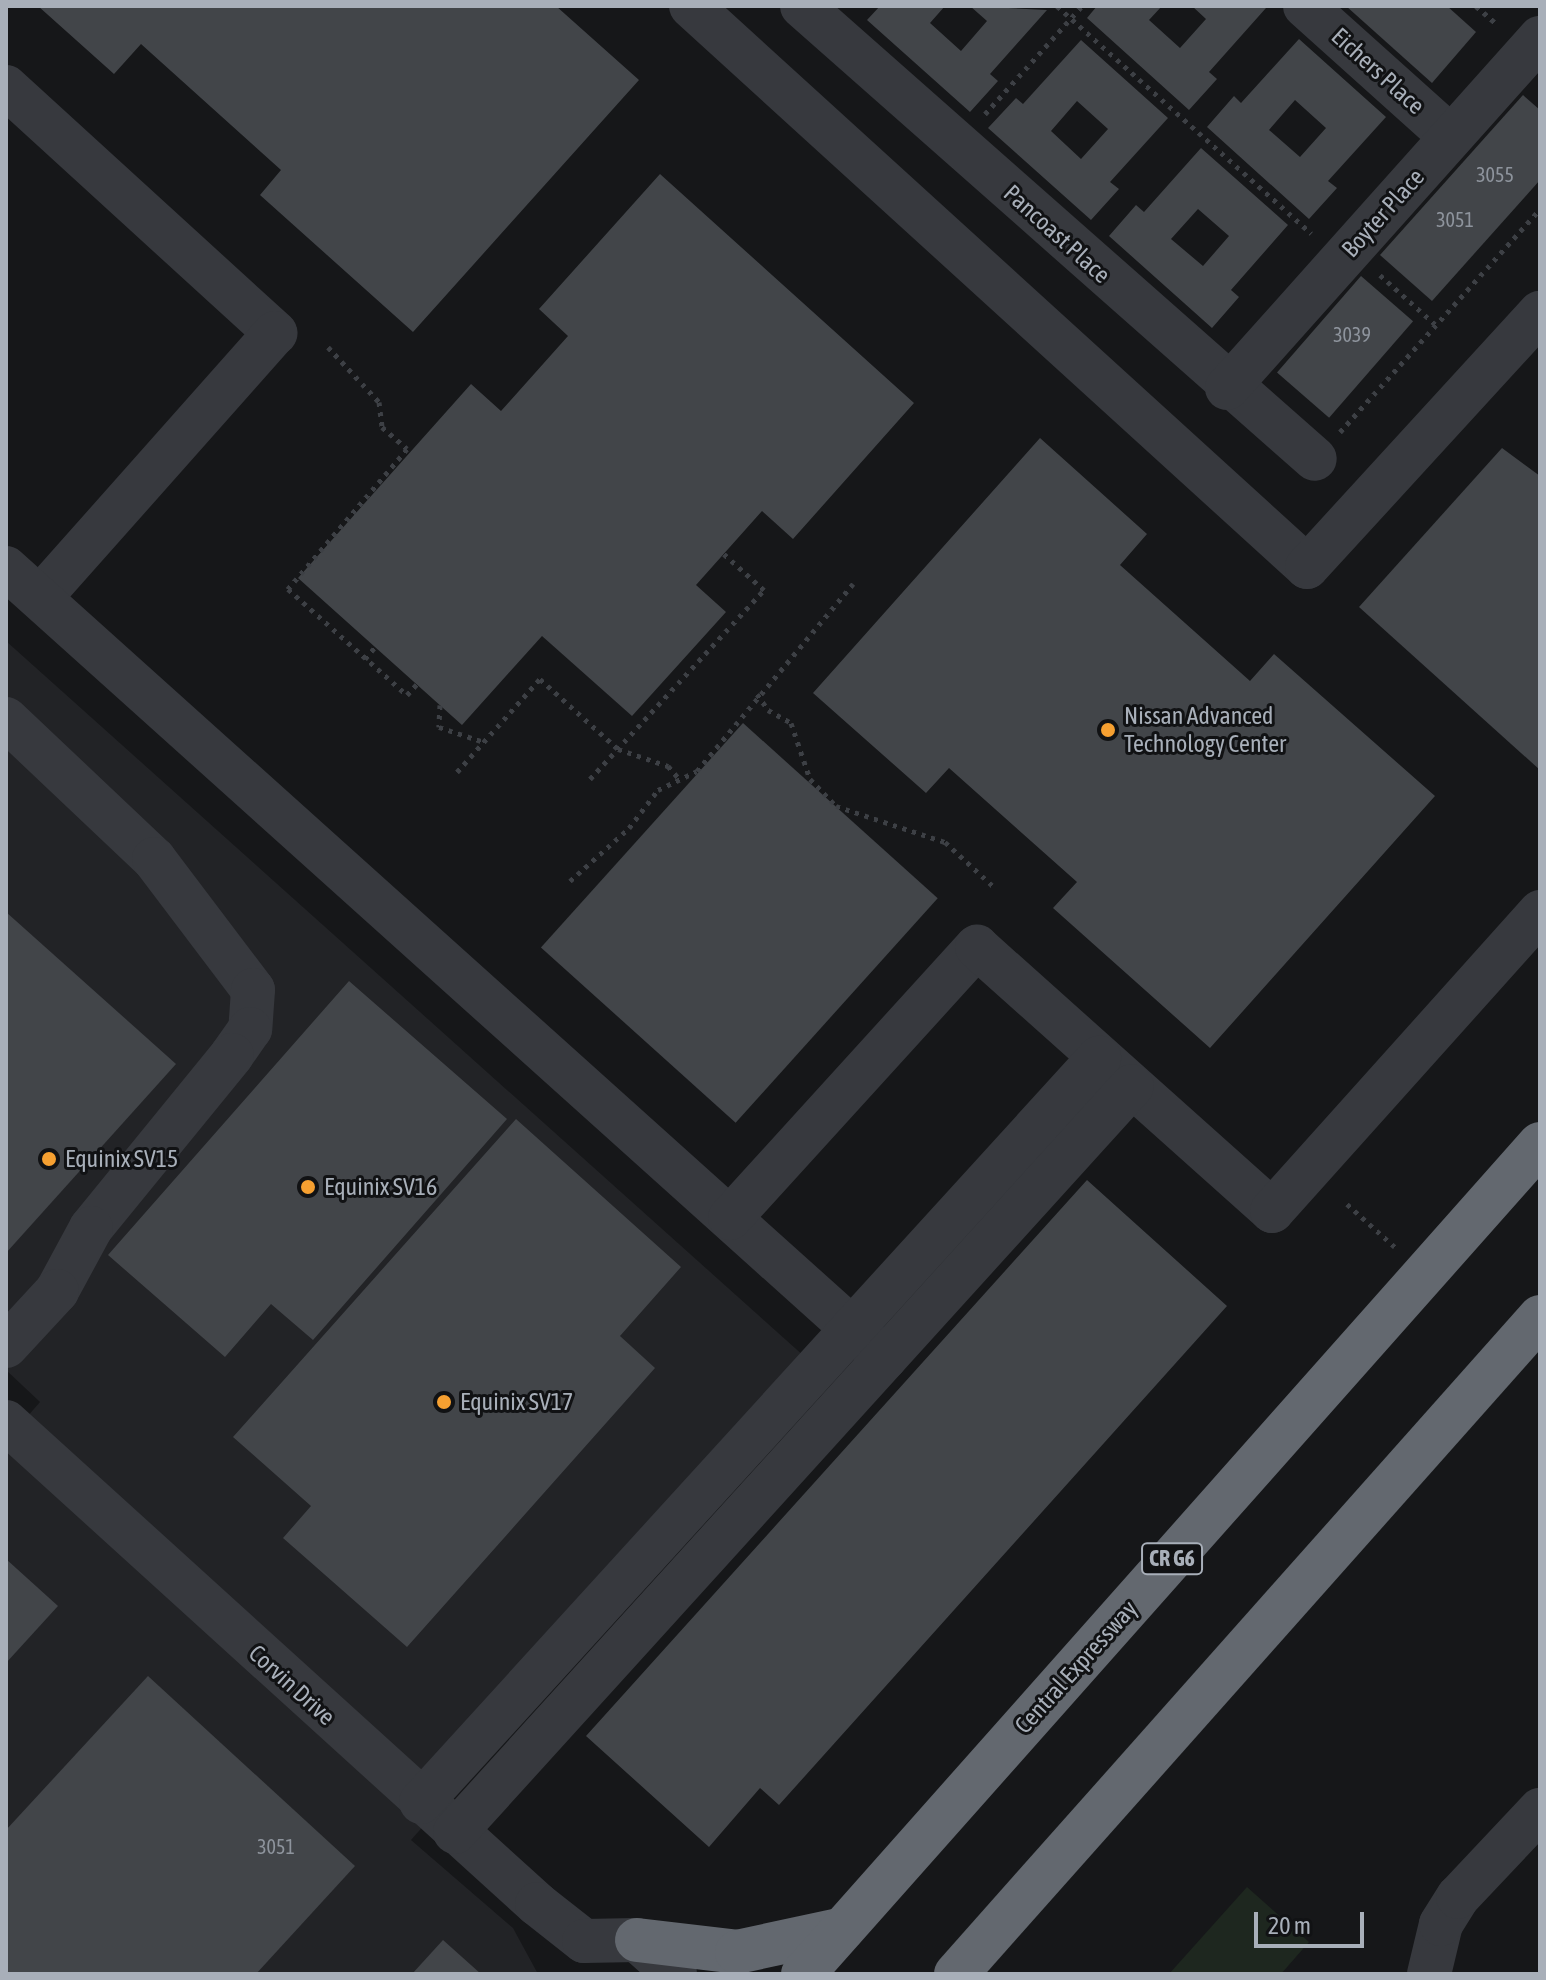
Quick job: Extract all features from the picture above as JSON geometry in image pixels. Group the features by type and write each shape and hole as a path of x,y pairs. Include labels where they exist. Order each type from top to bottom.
{"highway":[{"name":"Central Expressway","path":"803,1974 1540,1144"},
{"path":"956,1974 1540,1317"},
{"path":"637,1940 737,1952 843,1929"}],"street":[{"path":"691,6 1307,567 1540,313"},
{"name":"Eichers Place","path":"1305,6 1451,137"},
{"name":"Pancoast Place","path":"816,11 957,144 1227,388 1315,459"},
{"name":"Boyter Place","path":"1227,388 1540,38"},
{"path":"6,87 275,333 40,598"},
{"path":"6,568 885,1358"},
{"path":"6,719 154,859 253,990 250,1029 91,1228 57,1291 6,1346"},
{"path":"730,1218 977,947 1272,1211 1540,912"},
{"path":"421,1802 1099,1058"},
{"path":"455,1832 1132,1086"},
{"name":"Corvin Drive","path":"6,1422 455,1832 587,1958 637,1940"},
{"path":"1429,1974 1441,1924 1458,1897 1540,1810"},
{"path":"637,1940 675,1974"}],"path":[{"path":"1057,6 1311,233"},
{"path":"957,144 1082,6"},
{"path":"1476,6 1498,25"},
{"path":"1315,459 1540,209"},
{"path":"1351,249 1436,325"},
{"path":"328,347 379,402 382,427 407,449 288,589 407,695 417,684"},
{"path":"590,779 764,590 724,554"},
{"path":"570,881 629,828 658,790 697,771 757,694 853,584"},
{"path":"365,659 375,647"},
{"path":"457,772 540,679 618,749 668,766 680,780"},
{"path":"757,694 768,710 791,723 810,779 836,806 945,842 995,888"},
{"path":"440,705 439,727 484,742"},
{"path":"1347,1204 1395,1247"}],"shaded area":[{"path":"6,641 824,1374 411,1840 513,1928 538,1974 6,1974 6,1441 40,1402 6,1370"},
{"path":"1247,1887 1309,1942 1281,1974 1169,1974"}],"building":[{"path":"38,6 556,6 639,80 413,332 260,195 281,170 141,44 114,74"},
{"path":"880,6 945,6 930,23 961,51 987,21 970,6 1047,10 990,74 998,81 970,112 867,20"},
{"path":"1097,6 1162,6 1149,20 1180,48 1206,19 1192,6 1266,8 1209,72 1217,79 1189,110 1087,18"},
{"path":"1346,6 1447,6 1476,32 1432,83"},
{"path":"1299,39 1386,117 1328,181 1337,188 1309,219 1207,127 1234,96 1241,103","holes":["1295,100 1326,128 1300,157 1269,130"]},
{"path":"1081,40 1168,118 1110,182 1119,189 1091,220 988,128 1016,98 1023,104","holes":["1077,101 1108,129 1081,159 1051,131"]},
{"path":"1523,95 1540,110 1540,180 1432,301 1380,255"},
{"path":"1201,148 1288,225 1231,290 1239,297 1212,328 1109,236 1136,205 1144,212","holes":["1198,209 1229,236 1203,266 1171,239"]},
{"path":"660,174 914,403 793,539 762,511 696,585 726,612 632,716 542,636 462,725 298,578 471,384 501,411 568,336 539,309"},
{"path":"1361,276 1413,321 1329,418 1277,373"},
{"name":"Nissan Advanced Technology Center","path":"1040,438 1147,534 1120,565 1250,681 1274,654 1435,796 1210,1048 1053,908 1077,882 949,768 926,793 813,693"},
{"path":"1502,448 1540,476 1540,770 1359,607"},
{"path":"743,723 938,898 736,1123 541,947"},
{"name":"Equinix SV15","path":"6,912 176,1064 6,1253"},
{"name":"Equinix SV16","path":"349,981 507,1119 313,1340 271,1304 225,1357 108,1255"},
{"name":"Equinix SV17","path":"516,1119 681,1267 620,1336 655,1368 407,1647 283,1538 311,1506 233,1437"},
{"path":"1087,1180 1227,1306 779,1805 760,1788 709,1847 586,1736"},
{"path":"6,1559 58,1606 6,1663"},
{"path":"148,1676 355,1866 256,1974 6,1974 6,1830"},
{"path":"443,1940 481,1974 412,1974"}],"place":[{"name":"Nissan Advanced Technology Center","path":"1108,730"},
{"name":"Equinix SV15","path":"49,1159"},
{"name":"Equinix SV16","path":"308,1187"},
{"name":"Equinix SV17","path":"444,1402"}]}
